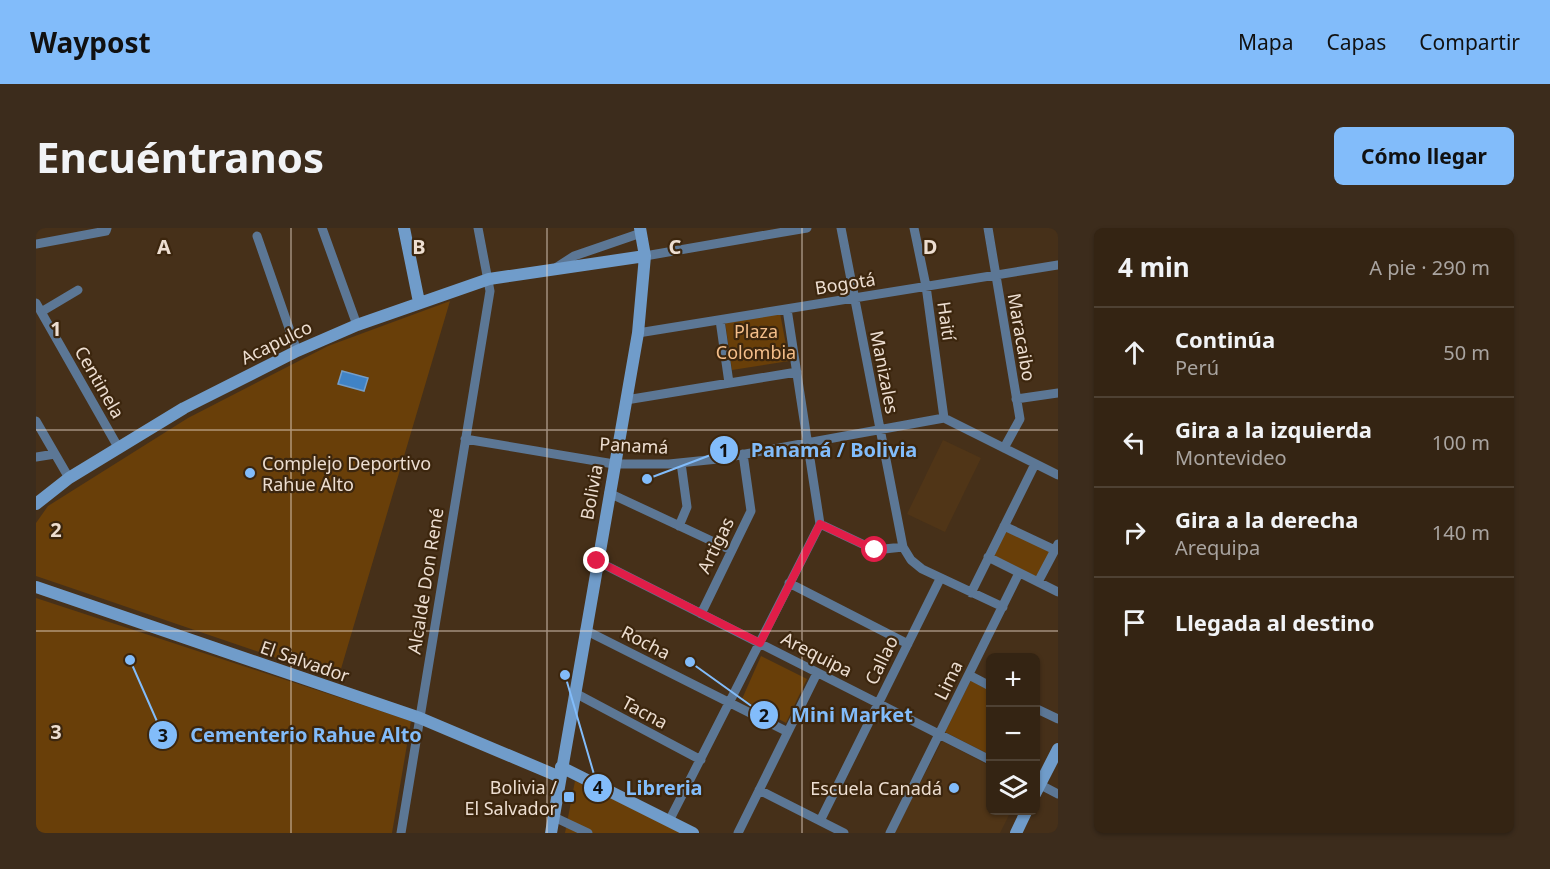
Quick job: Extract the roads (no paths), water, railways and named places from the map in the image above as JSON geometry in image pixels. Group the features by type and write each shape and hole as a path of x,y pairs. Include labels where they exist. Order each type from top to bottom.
{"street":[{"path":"322,228 357,325"},
{"path":"404,228 419,302"},
{"name":"Alcalde Don René","path":"401,833 490,291 478,228"},
{"name":"Acapulco","path":"36,504 69,477 184,408 297,351 419,302 489,279 645,256 807,228"},
{"name":"Manizales","path":"840,228 903,547"},
{"name":"Haití","path":"914,228 926,286 944,418"},
{"name":"Maracaibo","path":"988,228 1020,419 1004,448"},
{"path":"36,244 107,229"},
{"name":"Acapulco","path":"555,268 574,256 640,231"},
{"name":"Bolivia","path":"551,833 638,333 645,256 640,231"},
{"path":"257,236 297,351"},
{"name":"Bogotá","path":"638,333 1058,265"},
{"path":"38,307 78,291"},
{"name":"Centinela","path":"38,307 118,447"},
{"path":"669,821 820,524 787,309"},
{"path":"720,320 729,383"},
{"path":"626,400 797,372"},
{"path":"1016,399 1058,393"},
{"path":"944,418 1058,475"},
{"name":"Panamá","path":"465,439 614,464 681,464 944,418"},
{"path":"36,421 69,477"},
{"path":"36,457 55,454"},
{"name":"Artigas","path":"701,614 751,511 743,454"},
{"path":"679,526 687,507 681,464"},
{"path":"971,593 1035,464"},
{"path":"609,493 731,550"},
{"path":"820,524 875,550 903,547 916,565 940,579 1003,608"},
{"path":"1004,526 1056,547 1038,582"},
{"path":"988,557 1058,592"},
{"name":"Arequipa","path":"597,561 986,758"},
{"name":"Lima","path":"890,833 1019,573"},
{"name":"Callao","path":"820,821 940,579"},
{"path":"789,583 908,644"},
{"name":"El Salvador","path":"36,587 171,636 420,718 560,772 693,833"},
{"name":"Rocha","path":"585,630 788,732"},
{"path":"738,833 817,673"},
{"path":"969,675 986,684"},
{"name":"Tacna","path":"575,693 701,760"},
{"path":"1040,710 1058,719"},
{"path":"1040,782 1058,749"},
{"path":"1040,788 1058,794"},
{"path":"759,790 844,833"},
{"path":"1016,833 1025,815"},
{"path":"554,817 588,833"}],"water":[{"path":"342,371 368,378 364,391 338,384"}],"place":[{"name":"Complejo Deportivo Rahue Alto","path":"250,473"},
{"name":"Panamá / Bolivia","path":"647,479"},
{"name":"Cementerio Rahue Alto","path":"130,660"},
{"name":"Mini Market","path":"690,662"},
{"name":"Libreria","path":"565,675"},
{"name":"Escuela Canadá","path":"954,788"},
{"name":"Bolivia / El Salvador","path":"569,797"}],"park label":[{"name":"Plaza Colombia","path":"756,341"}]}
